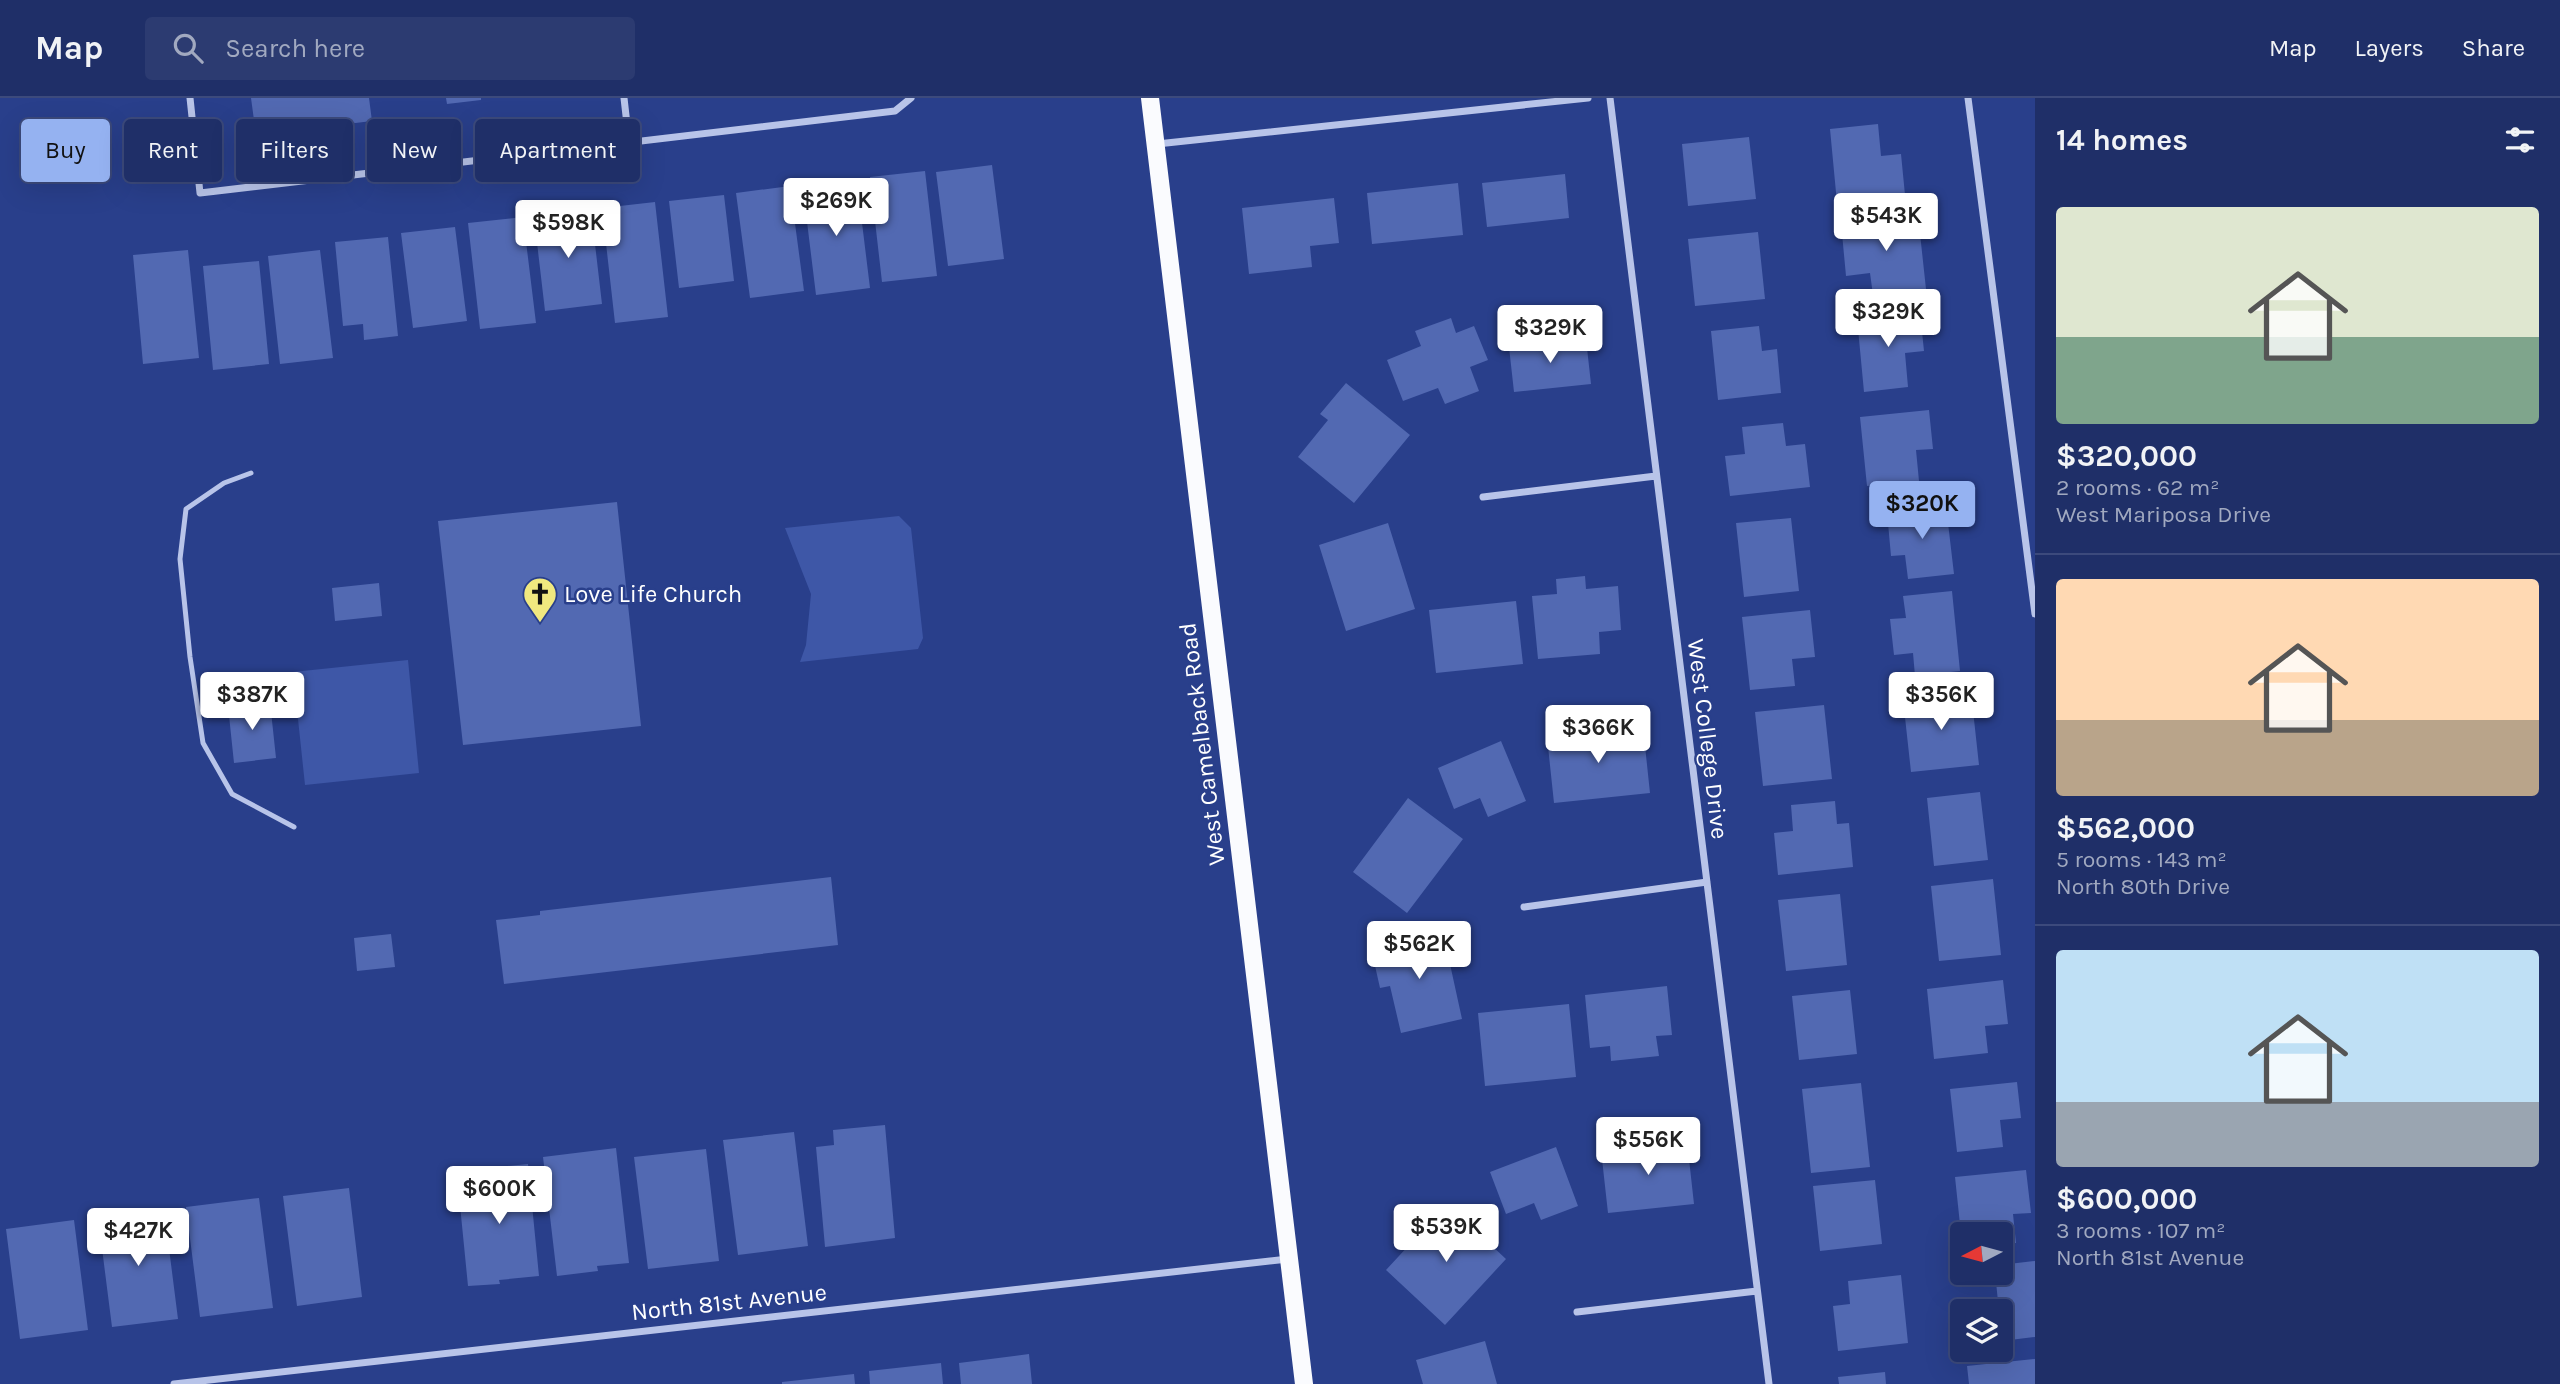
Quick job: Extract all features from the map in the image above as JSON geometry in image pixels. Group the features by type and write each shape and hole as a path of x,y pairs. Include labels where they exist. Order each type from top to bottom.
{"main road":[{"name":"West Camelback Road","path":"1150,98 1304,1384"}],"street":[{"path":"190,98 200,193 475,160"},
{"path":"624,98 626,119"},
{"path":"640,141 895,111 911,98"},
{"path":"1155,144 1588,98"},
{"name":"West College Drive","path":"1610,98 1769,1384"},
{"path":"1968,98 2035,614"},
{"path":"1483,497 1656,476"},
{"path":"1524,907 1707,882"},
{"name":"North 81st Avenue","path":"174,1384 1289,1259"},
{"path":"1577,1312 1757,1291"}],"lane":[{"path":"251,472 224,483 186,509 180,559 190,657 203,743 232,793 294,827"}],"shaded area":[{"path":"899,516 911,528 923,638 918,649 800,662 806,645 811,594 785,528"},
{"path":"408,660 419,773 305,785 293,672"}],"building":[{"path":"251,98 369,98 372,119 353,123 353,119 254,119"},
{"path":"446,98 481,98 481,100 447,104"},
{"path":"1878,124 1881,156 1901,154 1905,195 1837,203 1830,129"},
{"path":"1749,137 1756,199 1688,206 1682,144"},
{"path":"992,165 1004,259 948,266 936,172"},
{"path":"925,171 937,276 882,282 870,177"},
{"path":"1565,174 1569,218 1487,227 1482,183"},
{"path":"857,182 870,288 816,295 803,189"},
{"path":"1458,183 1463,235 1372,244 1367,193"},
{"path":"790,186 804,291 750,298 736,193"},
{"path":"724,195 734,281 679,288 669,201"},
{"path":"1334,198 1339,243 1310,246 1312,267 1249,274 1242,208"},
{"path":"655,202 668,317 615,323 602,208"},
{"path":"591,210 602,304 545,311 534,217"},
{"path":"1918,215 1926,289 1873,295 1870,273 1846,276 1841,223"},
{"path":"523,217 536,323 480,329 468,223"},
{"path":"455,227 467,321 413,328 401,233"},
{"path":"1758,232 1765,299 1695,306 1688,239"},
{"path":"388,237 398,336 364,340 363,324 343,326 335,242"},
{"path":"188,250 199,358 143,364 133,255"},
{"path":"320,250 333,358 280,364 268,256"},
{"path":"259,261 269,364 213,370 203,266"},
{"path":"1920,312 1924,351 1905,353 1908,387 1864,392 1857,318"},
{"path":"1451,318 1456,333 1474,326 1488,360 1470,367 1479,391 1445,404 1438,388 1403,401 1387,360 1421,346 1415,331"},
{"path":"1759,326 1762,351 1777,349 1781,393 1718,400 1711,331"},
{"path":"1586,339 1591,384 1514,392 1509,347"},
{"path":"1346,383 1410,435 1354,503 1298,457 1328,420 1320,414"},
{"path":"1929,410 1933,449 1916,450 1919,481 1867,486 1860,417"},
{"path":"1783,423 1786,446 1805,444 1810,487 1730,496 1725,456 1745,454 1742,427"},
{"name":"Love Life Church","path":"617,502 641,726 463,745 438,521"},
{"path":"1946,506 1954,574 1908,579 1905,555 1891,556 1887,512"},
{"path":"1791,518 1799,591 1744,597 1736,523"},
{"path":"1388,523 1415,609 1346,631 1319,545"},
{"path":"1585,576 1586,589 1618,586 1621,630 1599,632 1600,654 1538,659 1532,596 1557,594 1556,579"},
{"path":"379,583 382,616 335,621 332,588"},
{"path":"1952,591 1960,671 1915,676 1913,653 1894,655 1890,619 1906,618 1903,596"},
{"path":"1516,601 1523,664 1436,673 1429,610"},
{"path":"1810,610 1815,657 1792,659 1795,686 1750,690 1742,617"},
{"path":"1971,692 1979,765 1911,772 1903,699"},
{"path":"270,702 276,758 234,763 228,706"},
{"path":"1824,705 1832,779 1763,786 1755,712"},
{"path":"1643,727 1650,793 1554,803 1547,737"},
{"path":"1501,741 1526,801 1488,817 1480,798 1454,809 1438,768"},
{"path":"1980,792 1988,860 1934,866 1927,798"},
{"path":"1408,798 1463,839 1407,913 1353,872"},
{"path":"1835,801 1837,824 1849,823 1853,867 1778,875 1774,833 1793,831 1791,805"},
{"path":"831,877 838,945 504,984 496,920 540,915 540,911"},
{"path":"1993,879 2001,955 1939,961 1931,886"},
{"path":"1840,894 1847,965 1786,971 1778,900"},
{"path":"1443,932 1462,1019 1401,1033 1390,986 1380,988 1371,948"},
{"path":"391,934 395,967 357,971 354,938"},
{"path":"2003,980 2008,1024 1985,1026 1988,1053 1934,1059 1927,989"},
{"path":"1667,986 1672,1035 1656,1036 1659,1056 1611,1061 1610,1046 1590,1048 1585,995"},
{"path":"1850,990 1857,1054 1799,1060 1792,996"},
{"path":"1569,1004 1576,1077 1485,1086 1478,1013"},
{"path":"2017,1082 2021,1118 2000,1120 2003,1147 1957,1152 1950,1089"},
{"path":"1861,1083 1870,1167 1811,1173 1802,1089"},
{"path":"885,1125 895,1238 825,1247 816,1147 834,1145 833,1130"},
{"path":"794,1132 808,1246 738,1255 723,1140"},
{"path":"1687,1141 1694,1204 1608,1213 1601,1150"},
{"path":"1556,1147 1578,1206 1541,1220 1534,1203 1506,1214 1490,1172"},
{"path":"616,1148 629,1263 597,1266 598,1271 557,1276 543,1157"},
{"path":"706,1149 719,1261 648,1269 634,1157"},
{"path":"528,1164 539,1276 499,1280 500,1284 468,1286 458,1185 478,1184 476,1169"},
{"path":"2026,1170 2031,1213 2013,1214 2016,1243 2013,1243 2013,1222 1960,1222 1955,1177"},
{"path":"1875,1180 1882,1244 1820,1251 1813,1186"},
{"path":"349,1188 362,1297 297,1306 283,1196"},
{"path":"259,1198 273,1308 200,1317 186,1207"},
{"path":"1447,1204 1506,1259 1445,1325 1386,1270"},
{"path":"164,1209 178,1319 112,1327 98,1217"},
{"path":"74,1220 88,1330 20,1339 6,1229"},
{"path":"2035,1261 2035,1337 2013,1340 2013,1299 1998,1299 1996,1285 2013,1285 2013,1264"},
{"path":"1901,1275 1908,1343 1838,1351 1833,1306 1850,1304 1848,1281"},
{"path":"1485,1341 1497,1384 1423,1384 1416,1360"},
{"path":"1029,1354 1032,1384 961,1384 959,1363"},
{"path":"2035,1359 2035,1384 1969,1384 1967,1366"},
{"path":"941,1363 943,1384 870,1384 869,1371"},
{"path":"1885,1372 1886,1384 1839,1384 1838,1377"},
{"path":"854,1374 855,1384 782,1384 782,1382"}],"place":[{"name":"Love Life Church","path":"540,624"}]}
